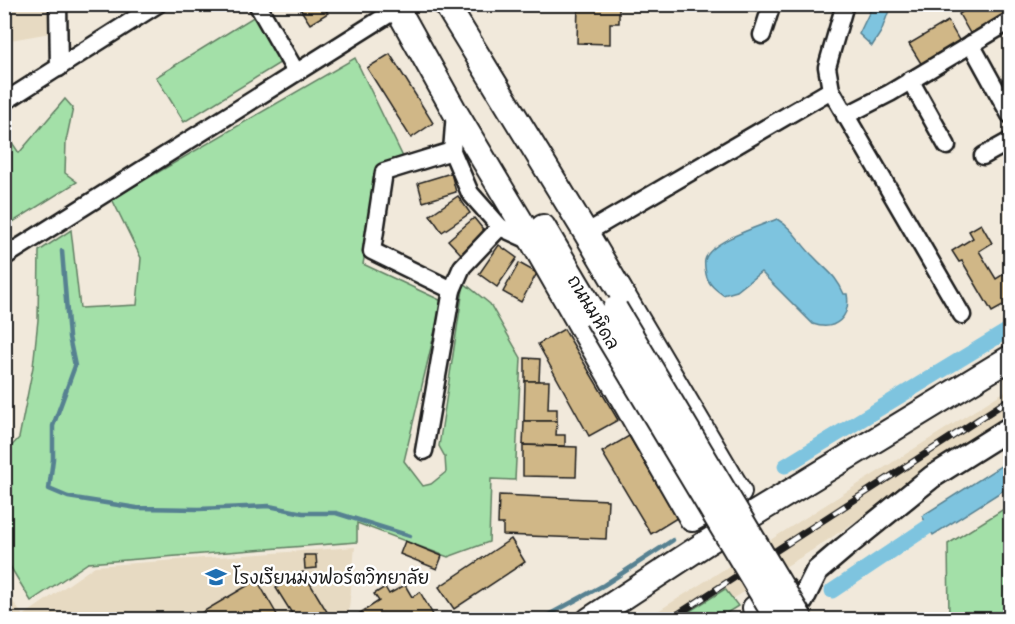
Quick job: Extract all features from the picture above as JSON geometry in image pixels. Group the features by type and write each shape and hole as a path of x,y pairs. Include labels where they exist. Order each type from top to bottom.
{"main road":[{"name":"ถนนมหิดล","path":"436,4 778,620"},
{"path":"446,4 586,233 753,514"},
{"name":"ถนนมหิดล","path":"400,6 802,606"},
{"path":"400,6 455,112 533,242 706,543"},
{"path":"590,620 706,543 1011,358"},
{"path":"692,519 739,492"},
{"path":"762,620 755,608 802,606"},
{"path":"773,620 802,606"}],"street":[{"path":"58,4 59,68"},
{"path":"4,102 158,4"},
{"path":"257,4 297,72"},
{"path":"762,35 772,4"},
{"path":"845,4 827,67 831,90 962,315"},
{"path":"4,257 400,6"},
{"path":"845,116 1011,21"},
{"path":"971,44 1011,115"},
{"path":"910,80 947,146"},
{"path":"586,233 831,90"},
{"path":"455,112 452,151 470,193 500,227 533,242"},
{"path":"983,156 1011,141"},
{"path":"452,151 384,172 372,251 452,290"},
{"path":"424,451 452,290 462,267 500,227"},
{"path":"802,606 817,571 933,477 1011,428"}],"shaded area":[{"path":"5,5 52,5 56,32 5,41"},
{"path":"1010,388 1010,419 811,551 700,619 644,620"},
{"name":"โรงเรียนมงฟอร์ตวิทยาลัย","path":"355,547 348,619 5,619 4,588 23,616 95,566"}],"green space":[{"path":"255,16 283,61 184,122 156,77"},
{"path":"355,58 403,157 380,170 363,264 442,301 404,461 423,486 431,484 446,472 445,457 439,446 464,283 490,304 521,358 515,480 491,479 489,542 448,557 357,523 357,542 88,563 31,601 5,558 5,453 19,438 33,367 38,320 39,251 71,230 80,308 137,305 141,258 112,199"},
{"path":"65,99 73,108 66,141 65,173 77,182 5,227 5,132 19,153"},
{"path":"1010,505 1010,619 949,619 948,544"},
{"path":"725,589 738,606 717,619 677,619"}],"water":[{"path":"873,5 891,5 881,32 872,46 859,34"},
{"path":"777,219 793,232 834,277 844,294 847,294 847,309 835,324 821,326 813,324 761,272 737,291 723,295 708,281 705,260 709,253 736,235"},
{"path":"1010,460 1010,486 933,535 922,516"}],"building":[{"path":"297,4 322,4 328,13 310,24"},
{"path":"578,4 619,4 619,23 610,23 610,44 577,43"},
{"path":"975,4 1005,4 1010,12 971,35 959,14"},
{"path":"948,21 960,42 922,65 909,44"},
{"path":"390,54 433,123 411,138 367,68"},
{"path":"451,173 456,192 423,202 418,183"},
{"path":"458,196 470,213 442,232 430,215"},
{"path":"474,218 486,233 461,254 448,240"},
{"path":"981,224 992,243 979,251 996,279 1010,270 1010,296 1007,298 1010,302 992,312 962,261 959,262 952,251 973,238 969,231"},
{"path":"499,245 517,258 497,287 479,274"},
{"path":"519,263 537,273 521,302 503,292"},
{"path":"564,329 618,420 589,436 538,344"},
{"path":"525,358 540,359 539,381 525,381"},
{"path":"525,381 549,381 548,409 557,409 557,421 524,421"},
{"path":"524,421 557,421 556,435 565,435 565,446 523,445"},
{"path":"629,436 677,518 651,534 602,452"},
{"path":"523,445 577,447 576,477 523,476"},
{"path":"499,495 608,500 606,539 503,535 503,524 498,524"},
{"path":"511,539 525,562 454,609 439,587"},
{"path":"405,541 442,556 437,569 400,554"},
{"path":"304,555 316,555 317,568 305,569"},
{"path":"303,572 332,620 296,620 276,588"},
{"path":"257,580 280,620 189,620"},
{"path":"405,585 412,597 420,592 436,620 356,620 354,617 379,601 374,594 385,587 389,594"}],"waterway":[{"path":"62,251 69,337 75,366 53,426 53,459 49,489 68,497 137,508 199,509 269,506 303,513 336,513 410,536"},
{"path":"785,466 1010,329"},
{"path":"832,591 944,516"},
{"path":"539,620 604,585 673,540"}],"railway":[{"path":"669,620 1010,399"}],"place":[{"name":"โรงเรียนมงฟอร์ตวิทยาลัย","path":"216,577"}]}
